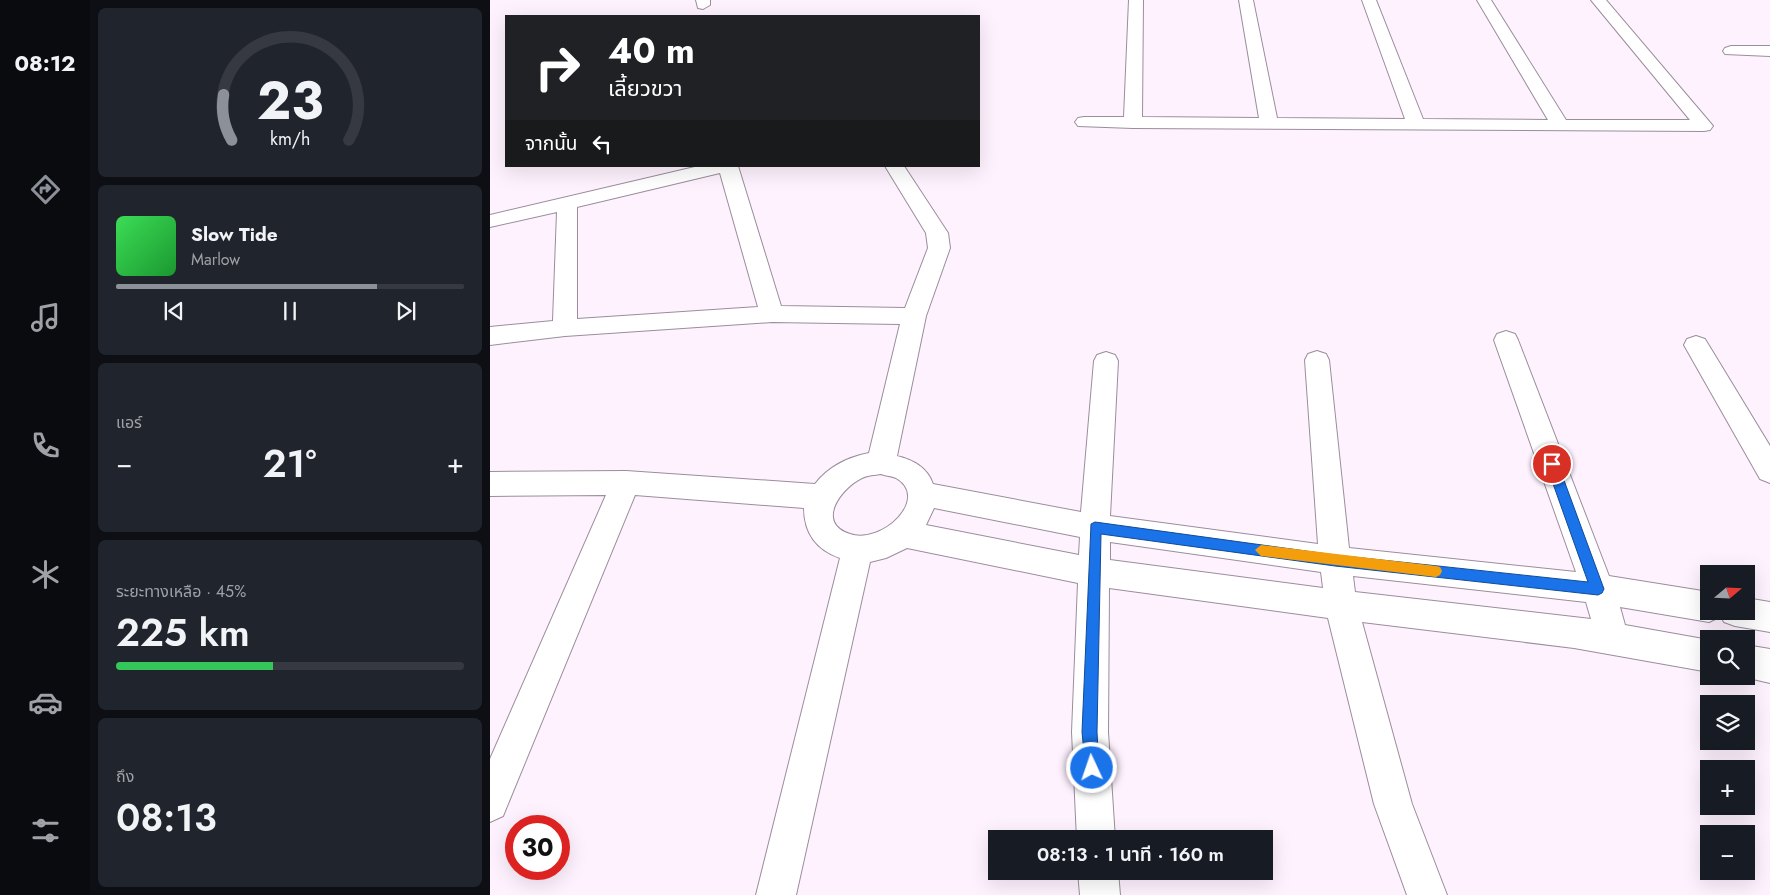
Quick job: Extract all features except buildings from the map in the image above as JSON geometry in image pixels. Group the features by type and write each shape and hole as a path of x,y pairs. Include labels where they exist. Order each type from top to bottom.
{"street":[{"path":"1133,123 1136,0"},
{"path":"1246,0 1269,123"},
{"path":"1370,0 1416,124"},
{"path":"1484,0 1560,125"},
{"path":"1084,122 1704,126 1598,0"},
{"path":"1731,51 1770,51"},
{"path":"490,221 722,167"},
{"path":"726,167 772,314"},
{"path":"881,462 914,316 939,248 937,233 895,167"},
{"path":"565,328 567,203"},
{"path":"490,336 565,328 772,314 914,316"},
{"path":"1506,340 1598,589 1613,639"},
{"path":"1696,345 1770,472"},
{"path":"1317,360 1335,560 1342,605 1393,804 1427,895"},
{"path":"1095,830 1090,732 1095,528 1106,361"},
{"path":"881,462 897,464 911,471 920,482 923,494 922,508 915,522 903,534 889,543 857,550 841,547 827,538 820,527 818,512 822,497 840,476 867,464 881,462"},
{"path":"490,484 626,483 822,497"},
{"path":"490,803 626,483"},
{"path":"923,494 1095,528 1335,560 1598,589 1700,606"},
{"path":"903,534 1095,572 1342,605 1574,632 1700,654"},
{"path":"776,895 857,550"},
{"path":"1755,614 1770,617"},
{"path":"1755,664 1770,666"},
{"path":"1099,880 1100,895"}],"slow traffic":[{"path":"1261,550 1436,571"}],"route":[{"path":"1092,768 1090,732 1095,528 1335,560 1598,589 1552,464"}]}
